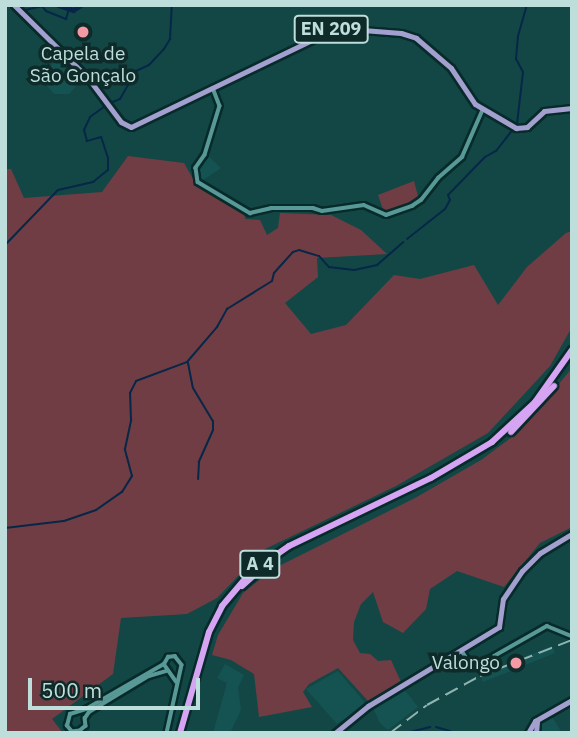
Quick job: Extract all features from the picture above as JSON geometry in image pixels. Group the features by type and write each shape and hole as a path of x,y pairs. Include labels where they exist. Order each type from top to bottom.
{"highway":[{"name":"A 4","path":"182,733 209,632 229,596 250,573 289,546 431,478 483,448 530,408 572,350"},
{"name":"A 4","path":"182,733 215,630 232,599 251,577 287,552 477,458 528,417 572,358"}],"main road":[{"name":"EN 209","path":"14,5 88,78 121,122 131,127 337,28 409,34 451,68 469,97 515,127 527,127 544,111 572,108"},
{"path":"335,733 368,706 501,625 503,599 522,571 540,553 572,534"},
{"path":"531,732 539,719 572,700"}],"street":[{"path":"212,88 220,106 205,155 196,168 201,185 247,212 276,207 322,211 364,205 386,215 421,200 438,178 462,157 483,108"},
{"path":"462,651 473,668 551,625 572,636"},
{"path":"166,733 178,691 178,671 181,663 176,657 168,657 164,664 80,712 67,716 69,729 82,730 89,712 149,676 178,671"},
{"path":"164,664 176,679 177,690 166,733"},
{"path":"80,712 85,718"}],"shaded area":[{"path":"59,58 81,81 69,94 54,94 44,82 43,73"},
{"path":"206,154 221,168 200,182 198,169"},
{"path":"128,156 184,163 196,184 244,211 245,219 260,220 267,235 278,228 280,213 331,215 361,230 387,254 317,258 318,277 285,303 311,334 346,325 394,275 420,279 474,265 498,305 527,267 566,233 572,231 572,327 550,366 488,433 396,486 263,550 217,598 187,614 121,618 113,674 52,719 63,733 5,733 5,169 11,169 24,198 102,192"},
{"path":"414,181 419,200 384,212 378,195"},
{"path":"572,368 572,527 540,543 504,587 457,571 430,589 426,609 403,633 383,622 373,592 361,604 354,622 353,640 360,653 370,654 378,661 391,660 401,682 369,702 338,668 309,684 303,692 312,707 259,717 254,674 231,660 212,655 218,635 243,593 273,569 415,498 481,460 520,431"},
{"path":"552,646 555,653 483,682 480,675"},
{"path":"225,664 244,675 238,688 241,710 230,733 213,733 227,683 217,678"},
{"path":"338,671 366,704 337,724 306,689"},
{"path":"404,689 418,707 388,730 380,723 372,706"},
{"path":"551,715 562,733 538,733 536,725"}],"waterway":[{"path":"58,5 73,10 81,5"},
{"path":"110,103 120,99 136,71 149,65 164,49 170,39 172,5"},
{"path":"407,239 445,209 450,200 448,195 485,157 496,151 517,124 523,72 516,59 518,36 527,5"},
{"path":"25,10 42,6 46,11 66,19 69,9"},
{"path":"5,245 58,190 93,182 108,170 108,158 101,137 87,141 84,130 90,117 105,106"},
{"path":"5,528 64,521 96,510 122,492 132,476 125,449 131,420 130,393 136,381 187,362 217,327 227,309 272,281 274,273 293,252 299,250 319,256 329,267 354,270 377,265 403,242"},
{"path":"188,363 193,388 213,421 213,430 199,462 198,479"},
{"path":"406,733 430,727"},
{"path":"436,727 450,731"}],"railway":[{"path":"390,733 427,705 480,676 572,640"}],"place":[{"name":"Capela de São Gonçalo","path":"83,32"},
{"name":"Valongo","path":"516,663"}]}
